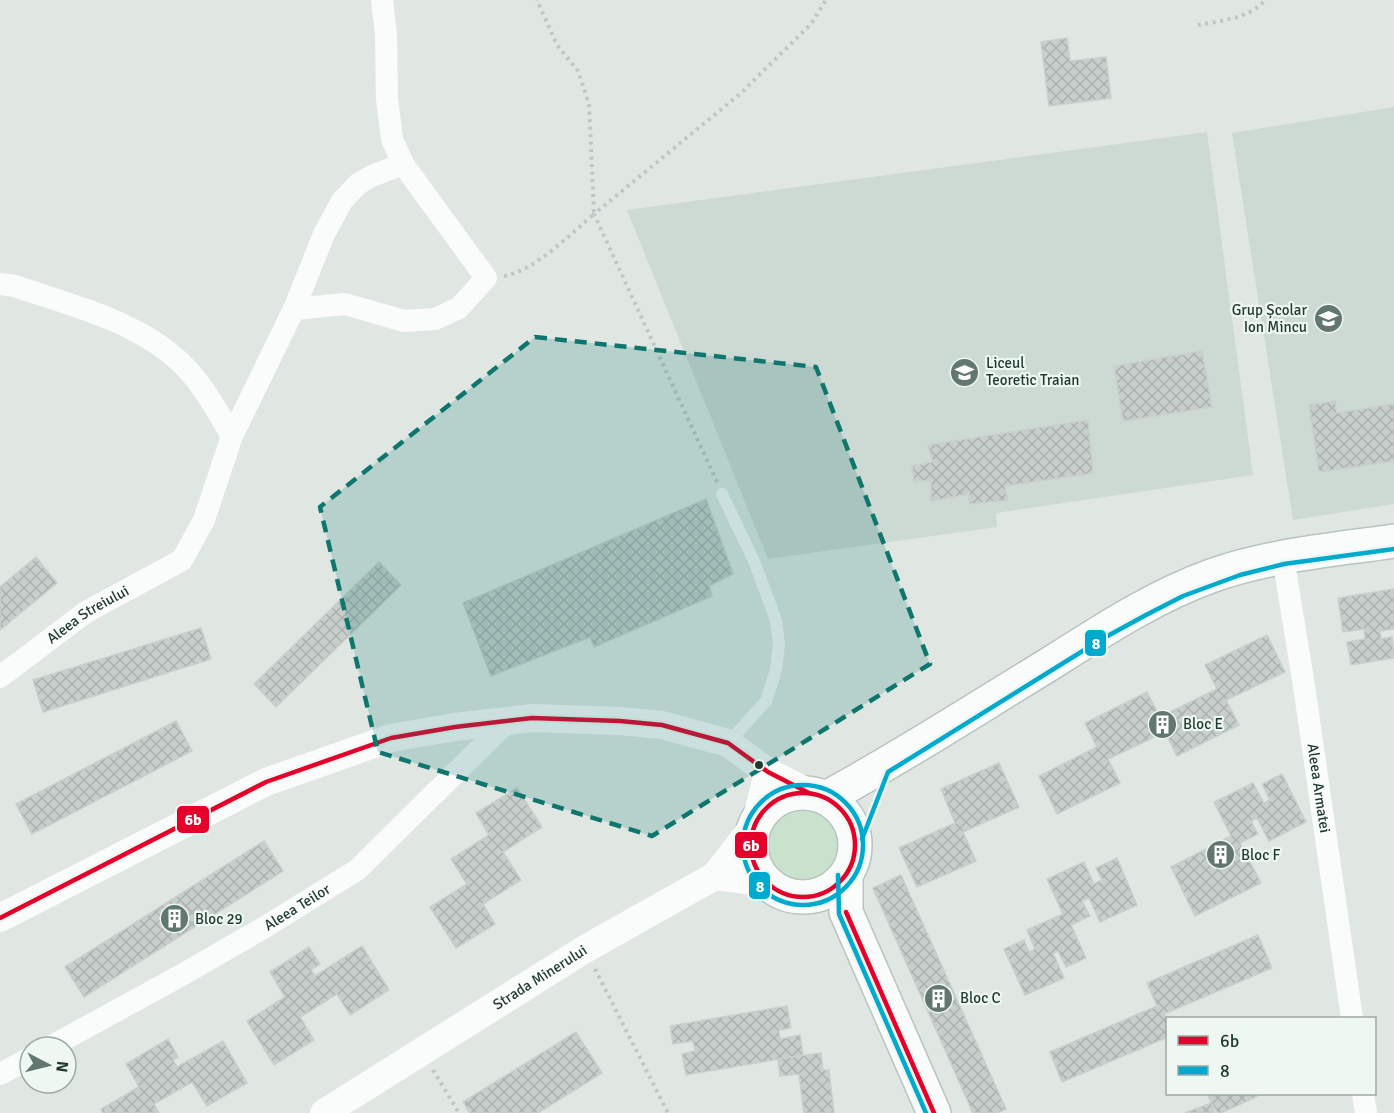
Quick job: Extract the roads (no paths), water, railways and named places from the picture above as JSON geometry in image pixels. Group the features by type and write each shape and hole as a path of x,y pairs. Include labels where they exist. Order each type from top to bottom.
{"main road":[{"path":"846,912 805,897 785,894 767,883 756,869 751,851 755,825 773,802 790,794 818,795 882,767 1098,633 1143,608 1210,577 1283,557 1394,541"},
{"path":"805,897 824,893 846,875 854,856 855,836 882,767"},
{"path":"818,795 842,809 855,836"},
{"path":"846,875 846,912 934,1113"}],"street":[{"path":"294,309 345,304 404,321 435,319 459,308 486,278 403,164 392,139 387,99 386,35 382,0"},
{"path":"232,436 294,309 324,234 342,201 358,183 403,164"},
{"path":"0,284 15,286 110,319 161,344 198,381 232,436"},
{"name":"Aleea Streiului","path":"0,677 86,612 182,560 204,520 232,436"},
{"name":"Aleea Armatei","path":"1283,557 1306,698 1352,1017"},
{"path":"0,918 266,782 391,738 455,727 541,718 662,725 728,743 768,772 818,795"},
{"name":"Aleea Teilor","path":"72,1035 265,927 357,870 508,721"},
{"path":"715,876 755,825 768,772"},
{"path":"715,876 767,883"},
{"name":"Strada Minerului","path":"324,1113 585,949 715,876"},
{"path":"0,1074 18,1064"},
{"path":"1363,1095 1366,1113"}],"lane":[{"path":"722,494 754,561 776,620 779,644 776,670 765,701 728,743"}],"place":[{"name":"Grup Școlar Ion Mincu","path":"1328,319"},
{"name":"Liceul Teoretic Traian","path":"965,372"},
{"name":"Bloc E","path":"1162,724"},
{"name":"Bloc F","path":"1220,855"},
{"name":"Bloc 29","path":"174,919"},
{"name":"Bloc C","path":"939,998"}]}
